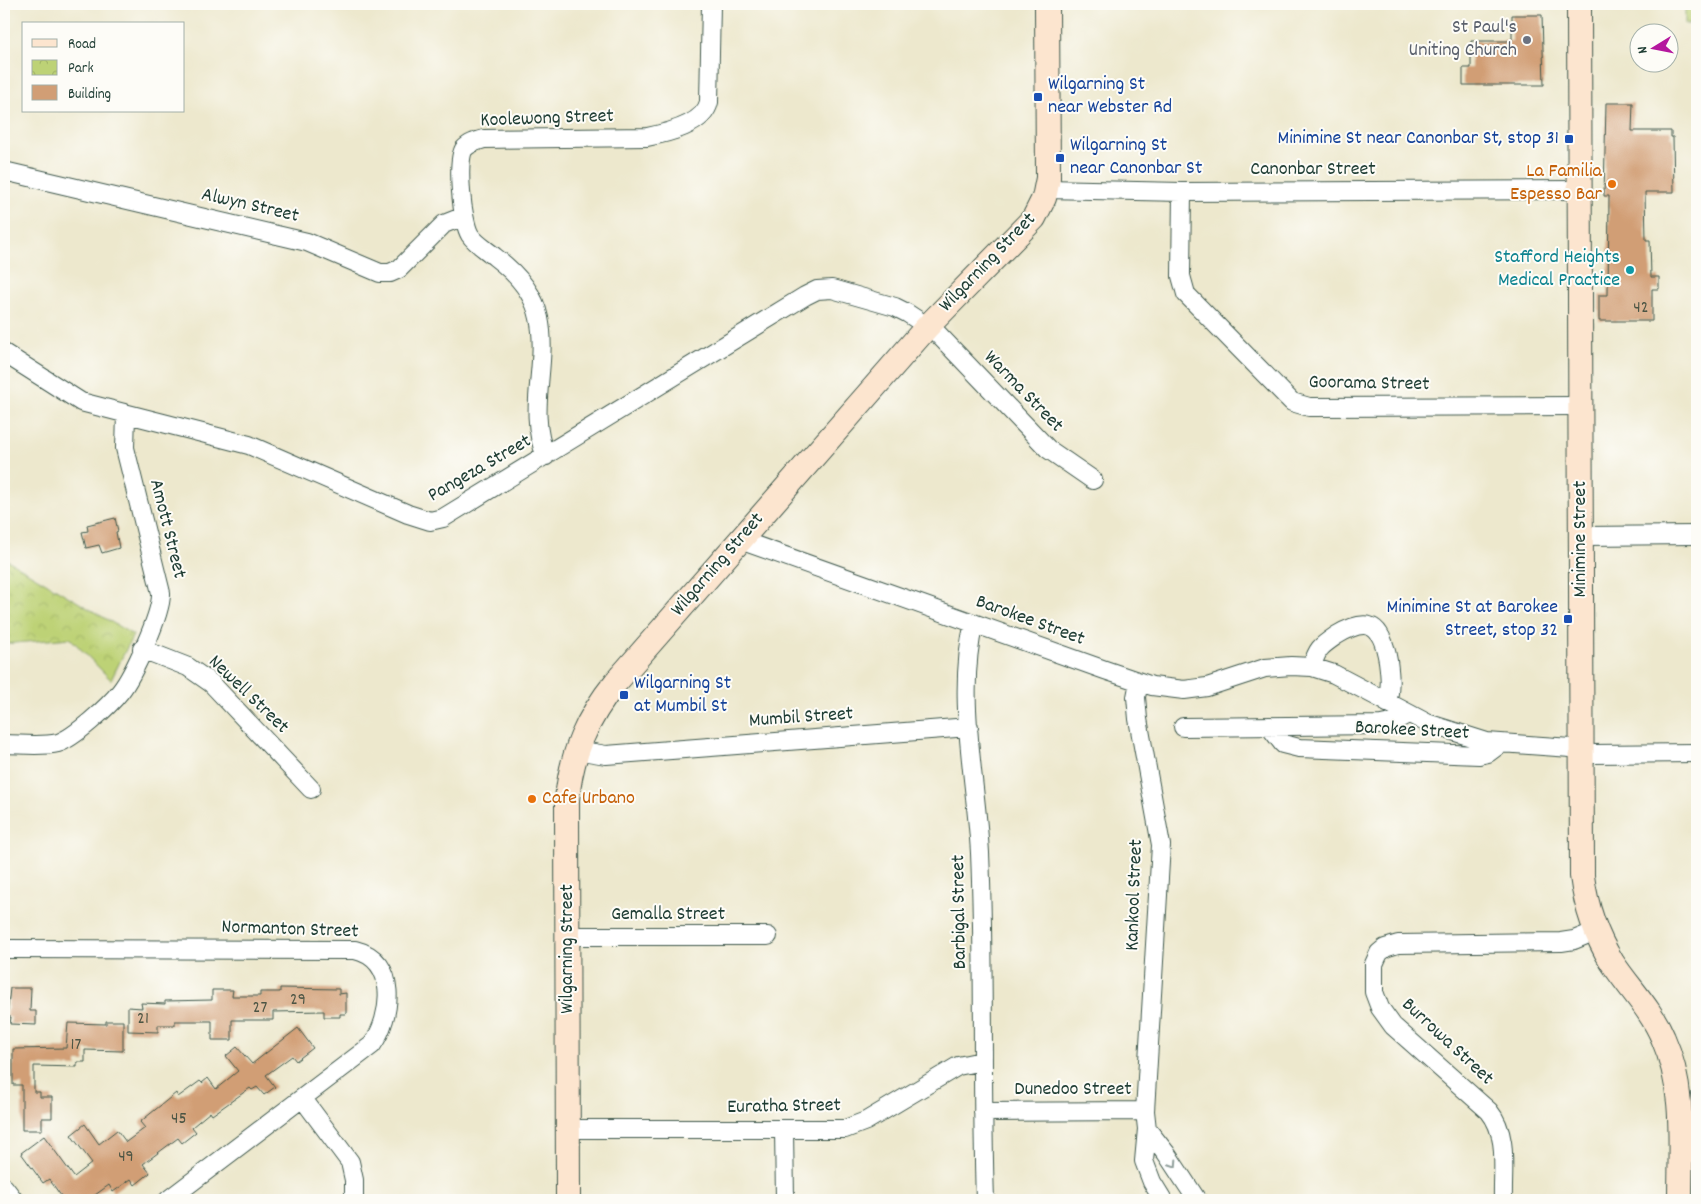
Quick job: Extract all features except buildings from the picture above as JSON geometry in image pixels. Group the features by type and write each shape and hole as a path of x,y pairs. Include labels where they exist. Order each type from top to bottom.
{"street":[{"name":"Koolewong Street","path":"546,456 540,441 536,417 542,344 536,308 514,274 470,235 464,216 461,156 470,143 491,139 647,137 665,134 702,116 706,111 710,94 711,4"},
{"name":"Wilgarning Street","path":"568,1200 567,800 576,750 586,726 604,697 927,327 1028,226 1040,209 1046,189 1049,95 1047,4"},
{"name":"Minimine Street","path":"1579,4 1582,876 1587,905 1596,931 1612,962 1649,1009 1670,1054 1679,1095 1680,1200"},
{"name":"Alwyn Street","path":"4,171 302,240 373,271 385,273 394,272 405,265 448,221 464,216"},
{"name":"Canonbar Street","path":"1046,189 1182,192 1580,190"},
{"name":"Goorama Street","path":"1182,192 1181,276 1186,294 1292,402 1309,407 1580,406"},
{"name":"Pangeza Street","path":"4,353 82,402 250,445 408,514 430,521 443,518 817,290 839,290 895,307 927,327"},
{"name":"Warma Street","path":"927,327 936,332 1048,449 1094,480"},
{"name":"Amott Street","path":"4,744 49,744 70,736 120,693 160,608 161,593 124,448 126,414"},
{"path":"1581,536 1697,535"},
{"name":"Barokee Street","path":"740,540 1139,682 1163,688 1184,690 1207,687 1265,668 1312,667 1334,674 1408,714 1456,734 1500,744 1571,748 1591,754 1697,753"},
{"name":"Barbigal Street","path":"974,623 969,647 969,727 980,861 985,1200"},
{"name":"Barokee Street","path":"1312,667 1317,650 1325,643 1352,627 1362,624 1372,626 1380,633 1385,643 1391,685 1387,703"},
{"name":"Newell Street","path":"142,649 188,667 211,683 311,789"},
{"name":"Kankool Street","path":"1139,682 1136,697 1138,719 1161,845 1145,1112"},
{"name":"Barokee Street","path":"1183,727 1381,725 1391,723 1408,714"},
{"name":"Barokee Street","path":"1269,726 1283,744 1293,748 1480,755 1488,753 1500,744"},
{"name":"Mumbil Street","path":"576,750 606,755 969,727"},
{"name":"Burrowa Street","path":"1502,1200 1502,1137 1499,1126 1488,1111 1386,1016 1374,992 1376,959 1385,948 1398,944 1561,942 1574,940 1596,931"},
{"name":"Gemalla Street","path":"568,936 768,936"},
{"name":"Normanton Street","path":"4,949 356,950 371,956 377,961 386,978 387,999 382,1028 372,1045 168,1200"},
{"name":"Euratha Street","path":"569,1129 784,1129 852,1127 958,1066 982,1061"},
{"path":"303,1099 350,1162 354,1180 354,1200"},
{"name":"Dunedoo Street","path":"983,1112 1145,1112 1147,1129 1144,1161 1152,1182 1163,1200"},
{"path":"784,1129 785,1200"},
{"path":"1147,1129 1166,1153 1197,1200"},
{"path":"4,1187 14,1200"}],"green space":[{"path":"1685,4 1697,4 1697,24 1685,24"},
{"path":"4,558 133,635 111,680 70,638 4,644"}],"place":[{"name":"St Paul's Uniting Church","path":"1527,40"},
{"name":"Wilgarning St near Webster Rd","path":"1038,97"},
{"name":"Minimine St near Canonbar St, stop 31","path":"1569,139"},
{"name":"Wilgarning St near Canonbar St","path":"1060,158"},
{"name":"La Familia Espesso Bar","path":"1612,184"},
{"name":"Stafford Heights Medical Practice","path":"1630,270"},
{"name":"Minimine St at Barokee Street, stop 32","path":"1568,619"},
{"name":"Wilgarning St at Mumbil St","path":"624,695"},
{"name":"Cafe Urbano","path":"532,799"}]}
